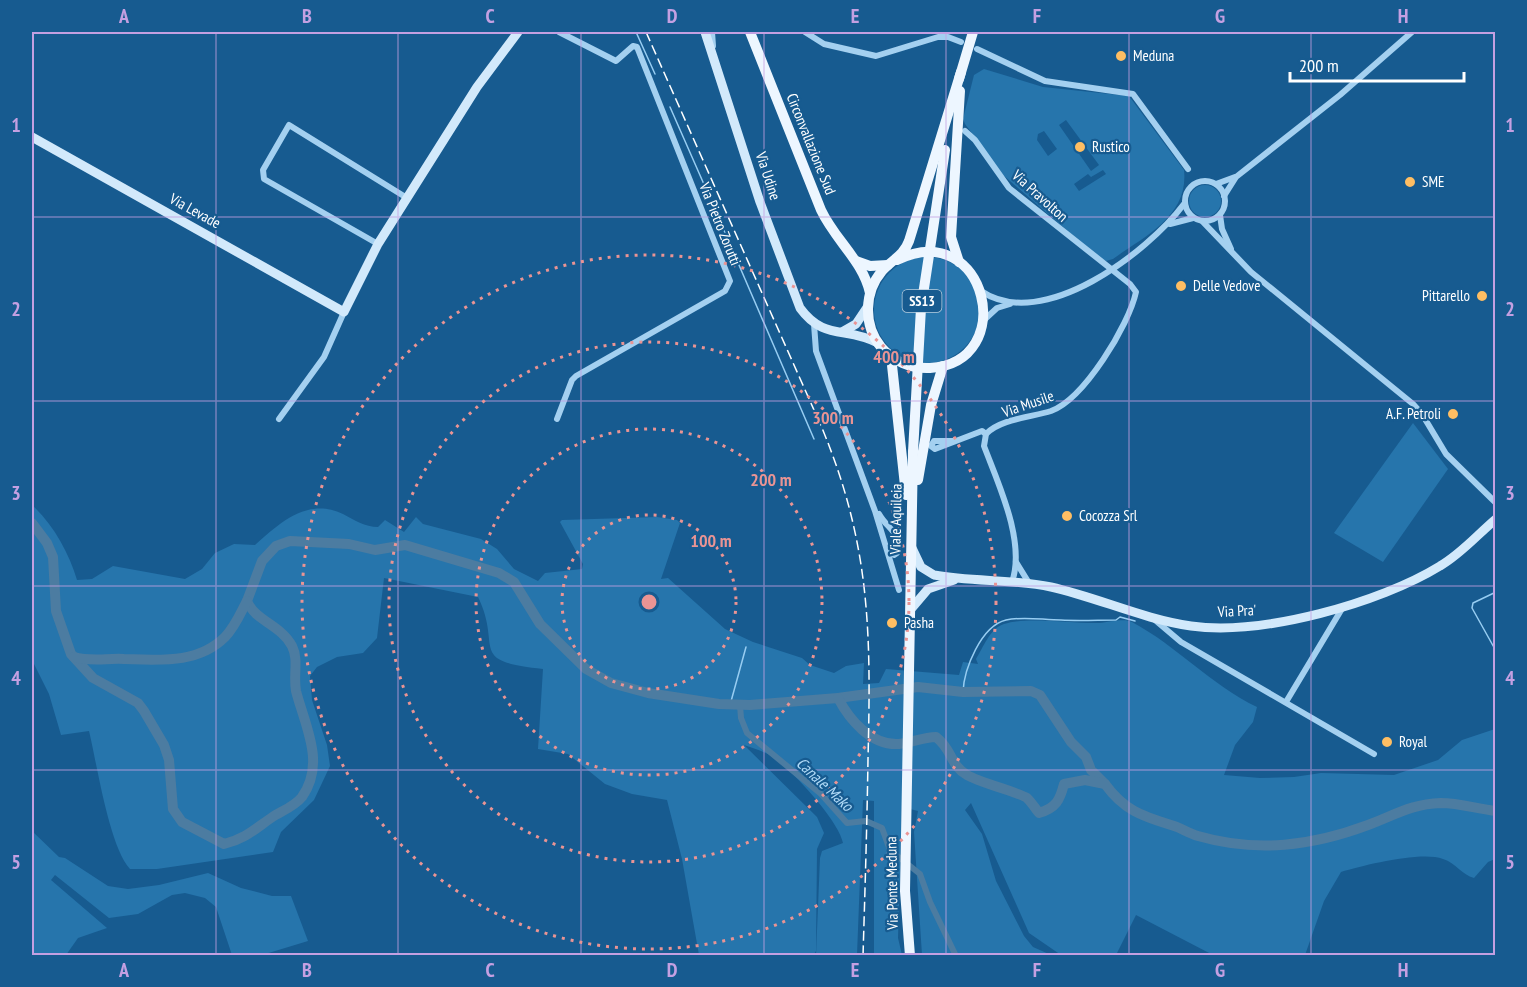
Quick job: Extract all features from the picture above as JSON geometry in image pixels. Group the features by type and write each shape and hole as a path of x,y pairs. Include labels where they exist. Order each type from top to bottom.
{"main road":[{"name":"Circonvallazione Sud","path":"750,32 821,210 832,231 856,261 870,294"},
{"name":"Viale Aquileia","path":"907,810 913,452 921,308 945,150 961,72 973,32"},
{"path":"856,261 870,266 892,262 914,253 933,252 959,262 975,278 981,291 983,321 978,336 969,349 957,359 943,366 915,367 891,356 879,343 870,326 868,306 877,278 892,262 909,241 961,72"},
{"path":"959,262 951,237 961,72"},
{"path":"891,356 911,546"},
{"path":"911,546 922,450 943,366"},
{"name":"Via Ponte Meduna","path":"907,810 905,891 910,956"}],"street":[{"path":"279,419 324,357 378,244 477,87 518,32"},
{"name":"Via Pietro Zorutti","path":"557,419 572,380 576,376 725,291 730,281 638,47 633,46 616,61 559,32"},
{"name":"Via Udine","path":"705,32 760,202 800,308 814,324 827,330 867,337 879,343"},
{"path":"712,32 713,56"},
{"path":"805,32 824,44 876,56 938,37 948,37 961,42"},
{"path":"983,321 997,309 1017,302 1062,295 1110,270 1169,224 1185,204 1186,194 1193,184 1203,181 1216,184 1236,177 1340,95 1412,32"},
{"path":"977,49 1049,82 1133,94 1188,169"},
{"path":"378,244 264,179 263,170 289,125 407,198"},
{"name":"Via Pravolton","path":"965,131 975,140 1009,188 1110,270"},
{"name":"Via Levade","path":"32,137 344,312"},
{"path":"1224,196 1236,177"},
{"path":"1216,184 1224,196 1225,205 1220,215 1222,229 1233,252"},
{"path":"1185,204 1193,218"},
{"path":"1203,222 1220,215"},
{"path":"1169,224 1193,218 1203,222 1257,278 1413,404 1422,414 1446,454 1496,503"},
{"name":"Via Musile","path":"954,441 982,431 986,434 994,428 1061,406 1084,387 1119,330 1135,296 1134,288 1110,270"},
{"path":"981,291 995,299 1017,302"},
{"path":"842,332 856,324 868,306"},
{"path":"814,324 816,351 868,492 899,590"},
{"path":"815,340 827,330"},
{"path":"986,434 984,446 1009,515 1018,568 1029,583"},
{"path":"868,492 880,518 897,534 897,553 894,555 888,552"},
{"name":"Via Pra'","path":"911,546 924,570 934,575 959,579 1029,583 1082,594 1154,619 1212,628 1248,627 1298,619 1407,583 1443,565 1496,519"},
{"path":"1012,582 1014,553"},
{"name":"Via Pra'","path":"911,609 928,589 959,579"},
{"path":"1287,702 1345,604"},
{"path":"1154,619 1181,642 1374,754"}],"shaded area":[{"path":"984,69 1043,87 1129,96 1184,170 1184,186 1180,200 1172,212 1151,233 1113,259 1106,261 1099,258 1003,175 965,124 963,119 974,75","holes":["1066,120 1099,165 1091,171 1059,125","1044,131 1057,149 1048,156 1037,140 1038,134","1103,170 1106,174 1079,191 1074,184 1088,174 1091,177"]},
{"path":"1205,185 1216,190 1221,201 1216,212 1205,217 1194,212 1189,201 1194,190"},
{"path":"927,257 947,261 964,273 976,290 980,310 976,330 964,347 947,359 927,363 907,359 890,347 878,330 874,310 878,290 890,273 907,261"},
{"path":"1413,423 1448,469 1383,562 1334,533"},
{"path":"32,505 47,521 59,540 70,560 77,580 92,579 113,566 185,579 202,569 215,553 234,544 255,545 284,521 306,511 318,509 343,514 373,527 378,527 385,520 404,532 416,517 423,524 481,539 497,549 514,569 538,581 545,573 582,569 583,564 560,522 562,520 657,517 677,520 680,523 661,579 668,578 725,629 753,642 802,658 810,665 834,673 846,666 864,663 863,684 879,683 886,669 959,675 963,662 978,664 976,659 987,639 999,626 1004,624 1025,621 1100,623 1129,621 1164,642 1224,688 1257,707 1253,722 1235,745 1224,775 1260,778 1321,773 1394,775 1438,760 1462,740 1495,729 1495,859 1488,862 1474,878 1452,863 1433,857 1393,860 1341,872 1324,901 1305,955 1213,955 1136,915 1116,955 1061,955 1029,933 971,803 965,810 982,834 996,881 1024,936 1033,947 1051,955 922,955 914,832 918,811 902,807 898,938 902,955 874,955 874,801 863,800 857,955 816,955 820,858 822,851 843,843 840,833 812,795 779,761 744,745 817,817 824,833 817,849 816,951 813,956 699,955 682,859 667,800 632,794 605,784 568,754 538,749 543,669 504,662 495,656 491,649 485,614 478,597 384,578 377,638 363,653 337,657 317,667 310,676 312,700 327,745 330,766 314,800 281,832 273,852 157,869 130,869 123,858 110,824 89,731 61,735 49,694 32,660"},
{"path":"32,831 59,857 65,858 108,886 128,889 159,885 208,873 241,888 272,896 291,896 308,941 262,955 232,955 216,907 205,898 185,893 172,895 138,914 109,918 55,875 51,880 107,928 78,938 66,955 32,955"}],"waterway":[{"path":"636,32 655,74"},
{"path":"670,107 710,198"},
{"path":"723,228 814,439"},
{"path":"32,523 47,543 53,557 56,611 71,654 93,678 138,703 164,745 169,760 173,809 182,822 224,844 255,830 295,804 309,784 312,771 311,744 296,691 294,651 287,639 256,614 247,601 262,561 276,546 290,541 349,544 375,550 405,545 499,573 514,582 540,624 586,669 611,683 648,693 719,704 750,705 838,698 918,687 963,692 1031,691 1040,695 1071,742 1086,757 1091,770 1105,784"},
{"path":"1496,592 1473,603 1472,608 1496,651"},
{"path":"74,657 93,660 165,660 191,656 214,646 225,637 247,601"},
{"path":"963,692 970,661 982,639 997,624 1006,620 1026,618 1116,620 1120,617 1135,621"},
{"path":"730,705 746,647"},
{"path":"838,698 848,714 870,736 879,741 899,744 936,737 961,771 973,778 1024,796 1039,813 1050,809 1056,803 1064,784 1085,780 1105,784 1121,802 1137,813 1195,835 1220,841 1263,846 1326,838 1430,804 1455,804 1496,811"},
{"name":"Canale Mako","path":"740,705 741,718 747,733 821,794 847,823 866,821 882,828 890,850 920,874 930,902 956,956"}],"railway":[{"path":"646,32 822,428 850,512 859,552 868,631 869,714 863,956"}],"place":[{"name":"Meduna","path":"1121,56"},
{"name":"Rustico","path":"1080,147"},
{"name":"SME","path":"1410,182"},
{"name":"Delle Vedove","path":"1181,286"},
{"name":"Pittarello","path":"1482,296"},
{"name":"A.F. Petroli","path":"1453,414"},
{"name":"Cocozza Srl","path":"1067,516"},
{"name":"Pasha","path":"892,623"},
{"name":"Royal","path":"1387,742"}]}
